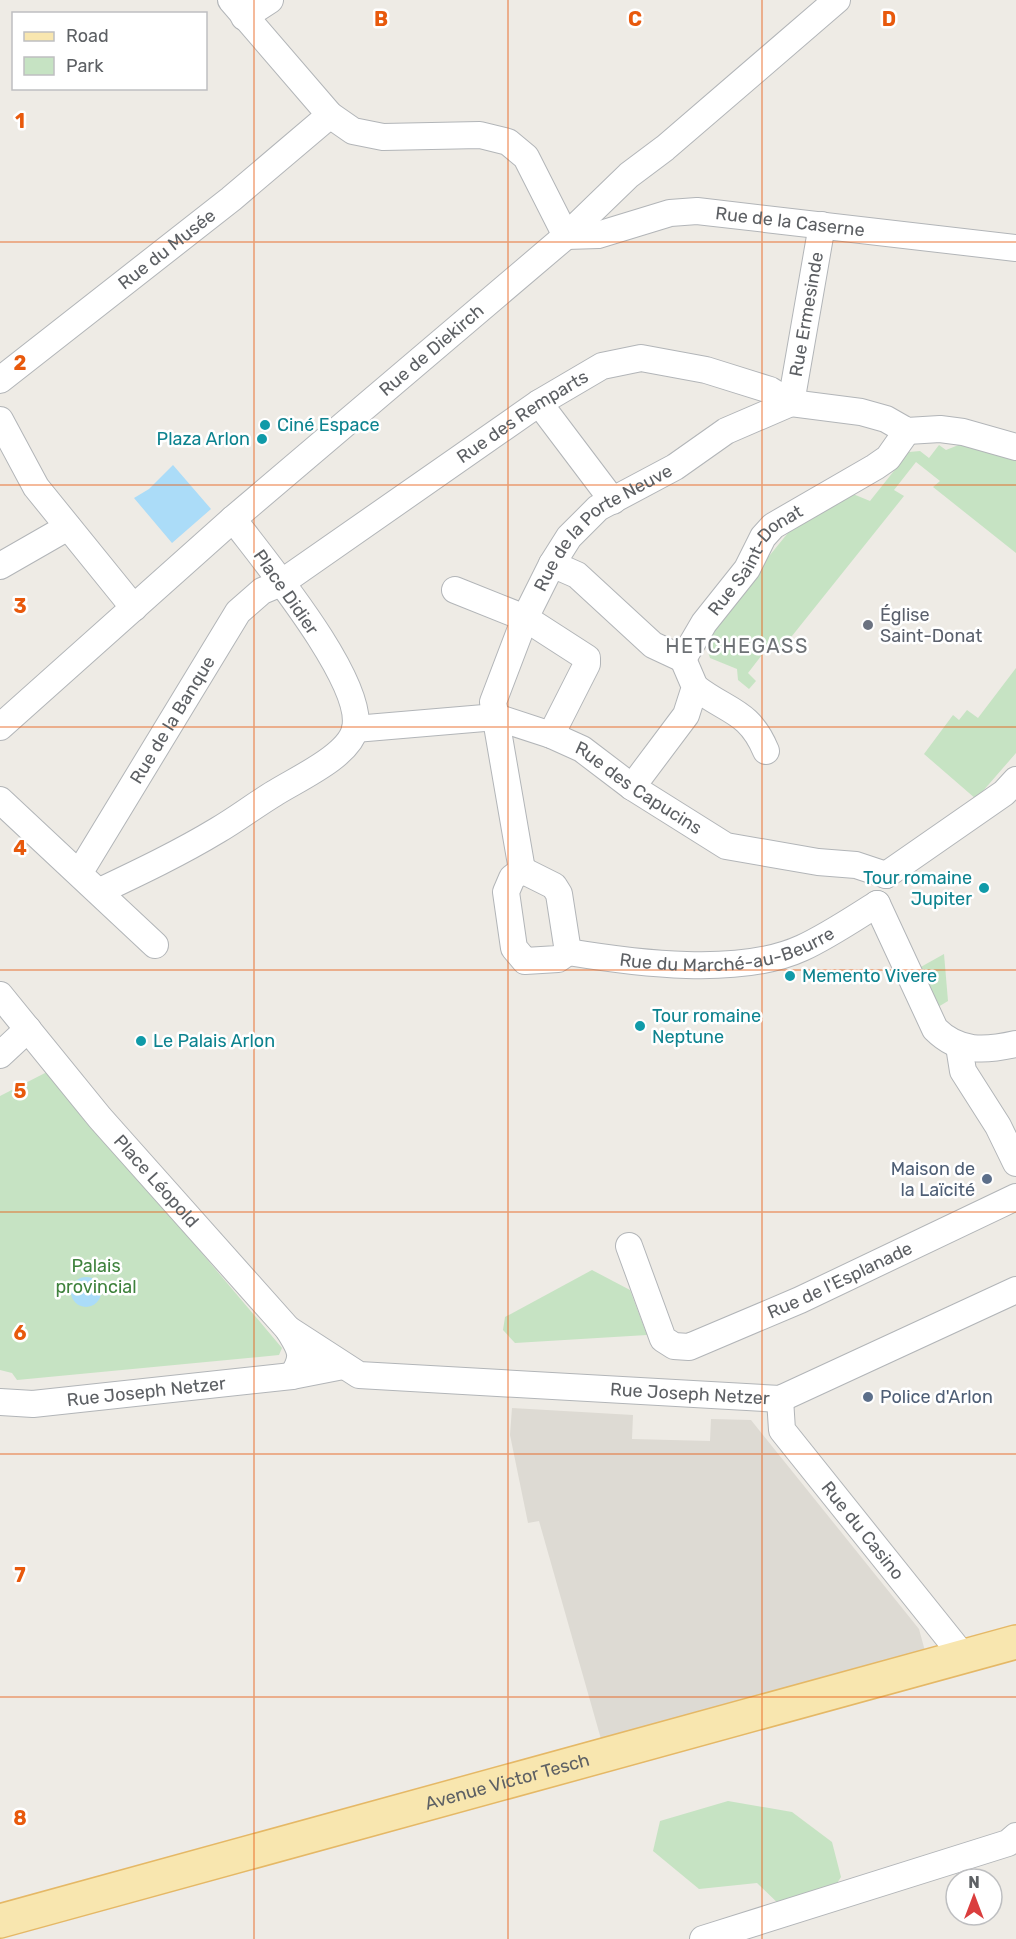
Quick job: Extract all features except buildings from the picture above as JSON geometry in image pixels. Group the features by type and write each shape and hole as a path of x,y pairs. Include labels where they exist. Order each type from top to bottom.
{"main road":[{"name":"Avenue Victor Tesch","path":"0,1921 1016,1642"}],"street":[{"path":"270,0 238,9 330,115 353,131 383,137 480,135 508,142 526,157 566,236"},
{"name":"Rue de Diekirch","path":"0,727 233,519 566,236 629,175 665,148 837,0"},
{"name":"Rue du Musée","path":"0,380 231,199 330,115"},
{"name":"Rue de la Caserne","path":"566,236 598,235 670,213 697,211 1016,248"},
{"name":"Rue Ermesinde","path":"791,403 822,225"},
{"name":"Rue des Remparts","path":"281,583 538,403 602,366 641,358 706,370 770,390 791,403"},
{"path":"538,403 613,501"},
{"path":"791,403 861,412 886,419 907,431 940,429 963,432 1016,447"},
{"name":"Rue de la Porte Neuve","path":"522,870 493,702 525,618 552,564 580,525 598,508 675,467 726,431 791,403"},
{"path":"0,420 36,487 134,608"},
{"name":"Rue Saint-Donat","path":"683,659 704,623 747,569 763,537 773,526 888,458 907,431"},
{"name":"Place Didier","path":"233,519 281,583 338,666 353,699 355,729"},
{"path":"0,566 68,527"},
{"path":"552,564 577,575 653,645 667,654 683,659 695,687 746,718 758,733 766,751"},
{"name":"Rue de la Banque","path":"80,872 238,612 262,591 281,583"},
{"path":"455,590 483,599 525,618 587,658 578,684 551,735"},
{"path":"632,787 686,715 695,687"},
{"name":"Rue des Capucins","path":"355,729 496,717 551,735 582,749 632,787 726,846 818,862 856,865 886,875"},
{"path":"100,891 166,860 325,763 343,749 355,729"},
{"path":"1016,780 1004,793 886,875 877,904 935,1029 946,1040 977,1050 1016,1044"},
{"path":"0,800 80,872 155,945"},
{"path":"522,870 554,886 559,894 568,952 558,959 525,960 514,948 506,892 512,878 522,870"},
{"name":"Rue du Marché-au-Beurre","path":"568,952 618,960 676,964 760,962 801,949 877,904"},
{"name":"Place Léopold","path":"0,995 100,1118 288,1329"},
{"path":"0,1055 28,1029"},
{"path":"959,1046 963,1071 998,1126 1016,1163"},
{"name":"Rue de l'Esplanade","path":"629,1246 663,1339 674,1346 689,1347 800,1300 1016,1197"},
{"name":"Rue Joseph Netzer","path":"288,1329 359,1375 379,1378 780,1398 1016,1290"},
{"path":"288,1329 300,1349 300,1364 292,1376"},
{"name":"Rue Joseph Netzer","path":"0,1402 33,1404 292,1376 343,1366"},
{"name":"Rue du Casino","path":"780,1398 782,1430 963,1656"},
{"path":"703,1939 990,1849 1008,1843 1016,1836"}],"shaded area":[{"path":"512,1408 633,1415 632,1439 710,1441 711,1419 751,1420 919,1629 925,1651 601,1739 539,1521 528,1523 510,1435"}],"green space":[{"path":"961,444 1016,457 1016,553 933,487 940,481 916,462 894,490 904,496 780,651 771,643 748,673 756,681 749,689 738,680 737,669 710,658 705,643 711,627 792,528 853,494 870,501 909,452 920,451 929,458 939,445 946,450"},
{"path":"1016,668 1016,753 976,799 924,754 953,715 959,720 967,710 978,718"},
{"path":"944,954 948,1001 938,1007 919,968"},
{"name":"Palais provincial","path":"47,1072 197,1243 195,1245 282,1348 279,1355 17,1380 12,1373 0,1370 0,1096"},
{"path":"592,1270 630,1290 647,1335 515,1343 503,1330 505,1317"},
{"path":"728,1801 792,1812 832,1842 841,1877 832,1891 783,1908 757,1883 699,1889 653,1851 660,1821"}],"water":[{"path":"173,465 211,509 172,543 134,498 149,489"},
{"path":"86,1277 92,1278 100,1286 100,1298 92,1306 86,1307 80,1306 72,1298 71,1292 72,1286 80,1278"}],"place":[{"name":"Ciné Espace","path":"265,425"},
{"name":"Plaza Arlon","path":"262,439"},
{"name":"Église Saint-Donat","path":"868,625"},
{"name":"Tour romaine Jupiter","path":"984,888"},
{"name":"Memento Vivere","path":"790,976"},
{"name":"Tour romaine Neptune","path":"640,1026"},
{"name":"Le Palais Arlon","path":"141,1041"},
{"name":"Maison de la Laïcité","path":"987,1179"},
{"name":"Police d'Arlon","path":"868,1397"}],"district":[{"name":"HETCHEGASS","path":"737,646"}]}
